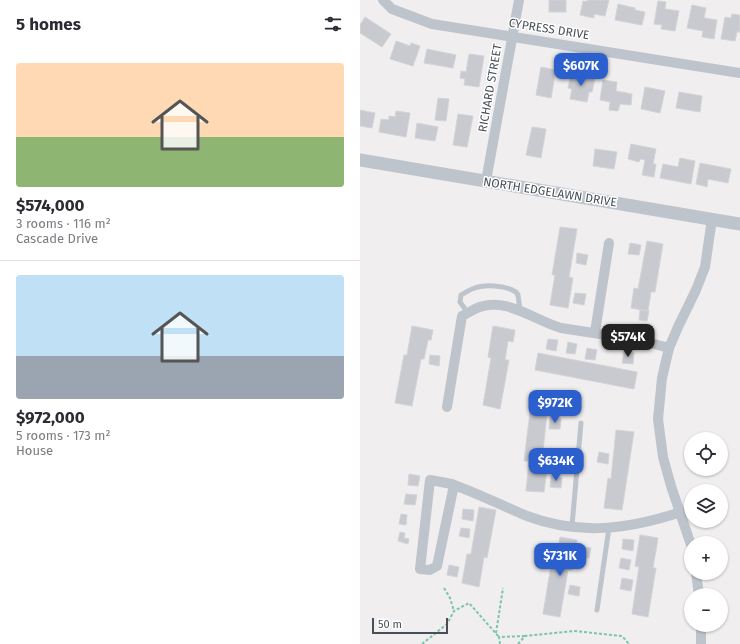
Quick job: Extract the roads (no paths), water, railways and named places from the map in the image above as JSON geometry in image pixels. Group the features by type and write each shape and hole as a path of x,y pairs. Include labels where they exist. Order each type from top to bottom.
{"street":[{"name":"CYPRESS DRIVE","path":"383,0 392,8 432,24 740,73"},
{"name":"RICHARD STREET","path":"486,181 519,0"},
{"name":"NORTH EDGELAWN DRIVE","path":"360,160 740,224"},
{"path":"688,536 671,486 663,457 658,419 662,378 669,348 696,290 704,266 712,219"},
{"path":"595,332 609,243"},
{"path":"447,407 462,316 477,308 498,304 520,310 561,328 595,332 639,340 669,348"},
{"path":"454,484 437,566 430,570 420,569 430,480 454,484 528,516 546,522 586,528 609,528 645,523 681,512"},
{"path":"701,632 701,644"}],"lane":[{"path":"468,313 460,302 461,295 473,288 483,286 498,286 516,292 518,295 520,310"},
{"path":"572,526 581,423"},
{"path":"597,610 609,528"}]}
